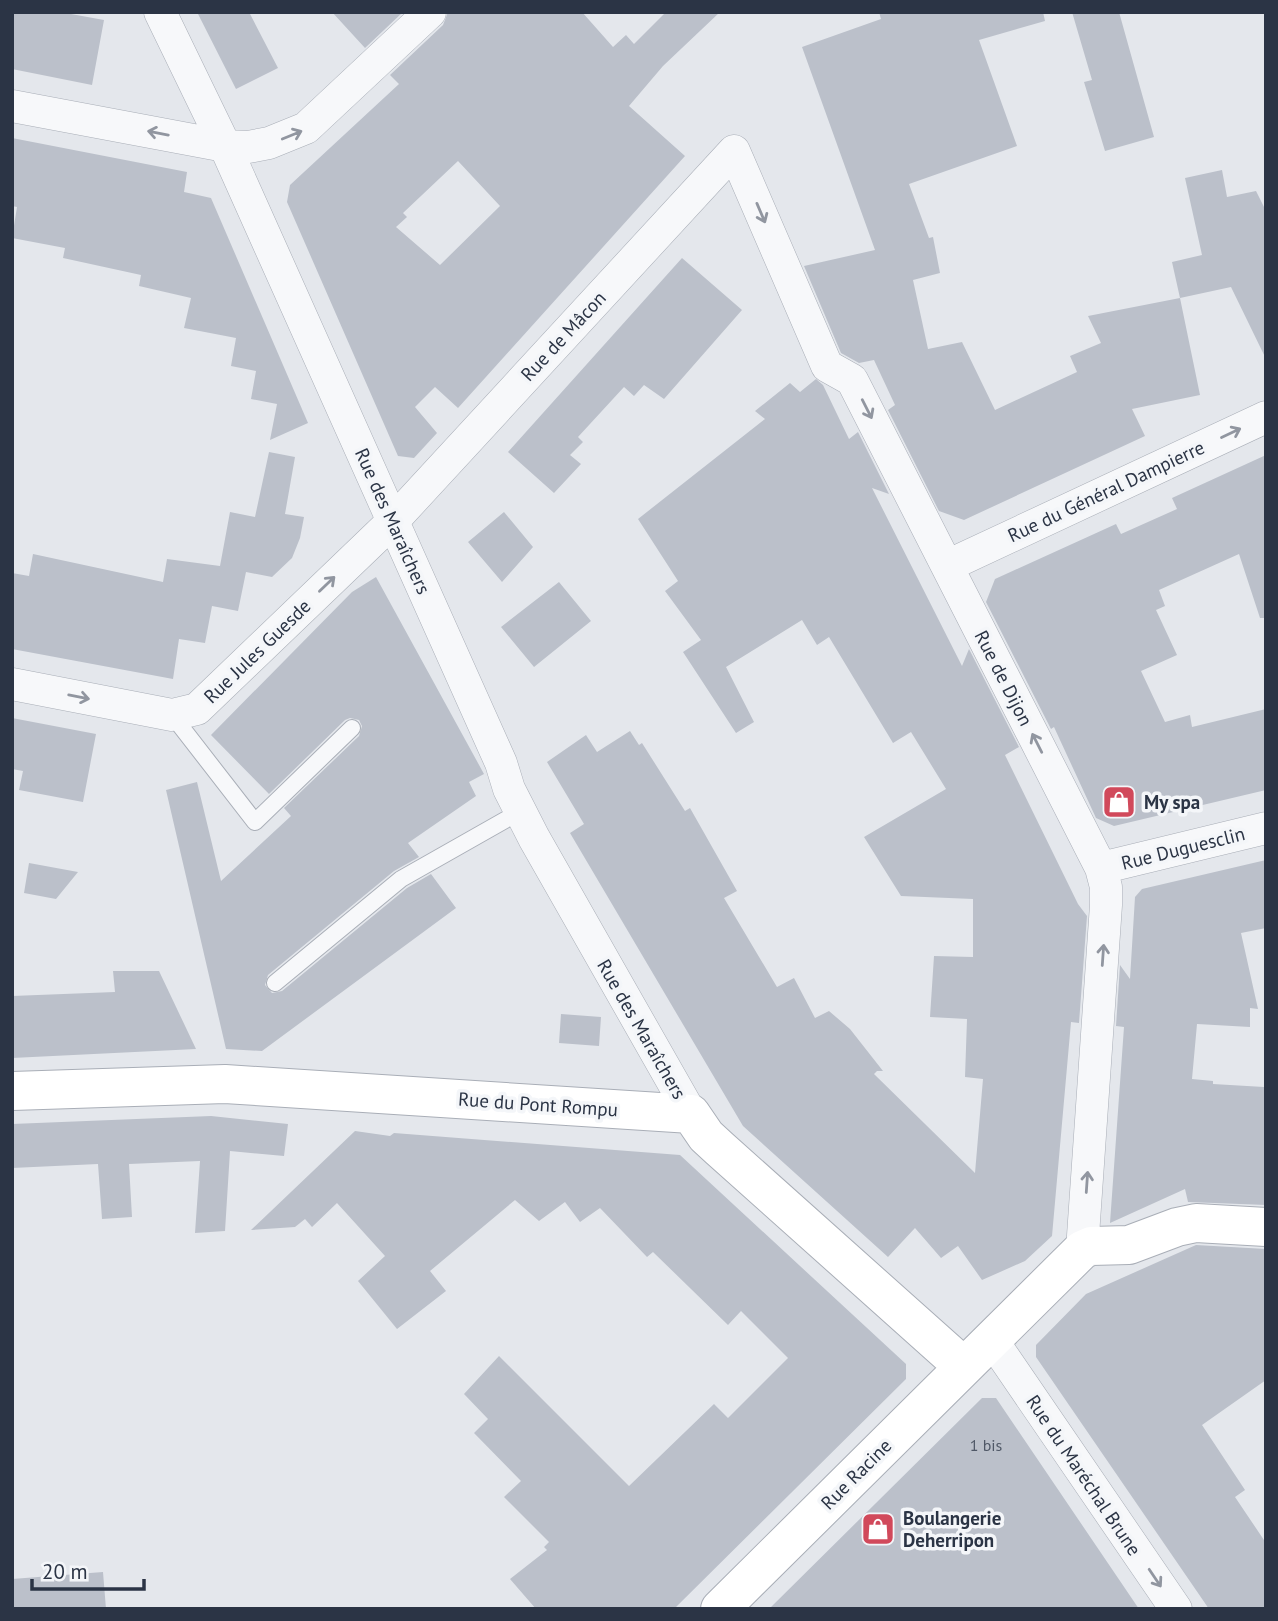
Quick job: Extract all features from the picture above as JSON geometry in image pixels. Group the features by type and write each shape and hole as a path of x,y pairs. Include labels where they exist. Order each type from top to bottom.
{"street":[{"name":"Rue des Maraîchers","path":"160,12 225,146 534,838 691,1114"},
{"path":"12,106 225,146 269,143 306,128 430,12"},
{"name":"Rue de Mâcon","path":"393,520 734,151"},
{"name":"Rue de Dijon","path":"734,151 827,366 852,380 1101,868 1107,905 1082,1250"},
{"name":"Rue du Général Dampierre","path":"947,566 1266,417"},
{"name":"Rue Jules Guesde","path":"172,715 197,709 393,520"},
{"path":"12,684 172,715"},
{"name":"Rue Duguesclin","path":"1101,868 1266,828"},
{"name":"Rue du Pont Rompu","path":"12,1091 225,1084 691,1114"},
{"path":"691,1114 719,1148 964,1367"},
{"path":"1082,1250 1091,1246 1129,1245 1177,1227 1196,1223 1266,1227"},
{"name":"Rue Racine","path":"720,1609 1082,1250"},
{"name":"Rue du Maréchal Brune","path":"992,1340 1176,1609"}],"lane":[{"path":"172,715 255,822 352,728"},
{"path":"275,983 401,879 521,811"}],"building":[{"path":"12,12 60,12 104,20 92,85 12,69"},
{"path":"197,12 249,12 278,68 236,89"},
{"path":"332,12 403,12 365,48"},
{"path":"448,12 582,12 613,47 626,35 634,44 666,12 720,12 663,66 629,106 685,156 458,408 435,387 415,407 437,433 414,458 398,456 287,202 290,185 399,84 390,75 443,25","holes":["458,161 500,206 440,265 396,227 407,217 403,213"]},
{"path":"879,12 1043,12 1045,21 979,40 1017,146 909,184 929,238 933,237 940,273 913,280 928,349 962,342 995,410 1077,372 1070,356 1101,343 1088,316 1180,298 1200,395 1132,409 1145,436 964,520 939,511 888,410 895,405 874,360 859,363 841,353 804,266 875,250 802,47 881,19"},
{"path":"1072,12 1119,12 1154,137 1105,151 1084,82 1092,80"},
{"path":"12,138 187,172 184,192 211,198 308,423 270,440 277,404 251,399 256,371 231,366 236,338 184,328 191,298 139,286 141,275 63,258 65,248 12,238 17,207 12,206"},
{"path":"1222,170 1227,197 1256,191 1266,211 1266,359 1231,287 1180,298 1172,262 1202,255 1185,178"},
{"path":"682,258 742,310 664,399 644,385 634,396 624,387 578,437 583,442 570,455 581,464 554,493 508,452"},
{"path":"816,379 823,385 849,439 858,432 889,494 872,488 962,666 969,649 1019,747 1005,755 1078,904 1087,916 1079,1023 1071,1022 1052,1236 1025,1261 982,1280 958,1246 941,1258 915,1228 888,1257 743,1126 570,833 584,824 547,762 586,735 597,752 630,731 639,745 642,743 685,811 690,808 737,891 724,898 777,987 794,978 815,1018 829,1011 850,1029 883,1071 874,1074 975,1173 983,1079 965,1077 967,1019 930,1017 934,956 973,957 973,899 901,896 864,837 946,789 911,732 893,743 829,637 817,645 802,620 726,667 754,722 736,733 683,652 701,640 665,591 678,581 638,519 765,419 755,411 790,383 800,392"},
{"path":"269,452 295,457 285,514 304,517 292,558 272,577 246,572 238,611 212,606 205,643 179,639 173,679 12,649 12,573 29,576 33,554 163,582 167,559 220,566 230,512 255,517"},
{"path":"1266,455 1266,618 1260,618 1239,554 1159,590 1165,606 1156,610 1177,655 1141,671 1165,722 1190,715 1192,727 1266,709 1266,790 1114,826 1096,818 1054,727 1051,729 986,602 995,579 1116,524 1121,534 1177,509 1172,498"},
{"path":"504,512 533,547 502,582 468,542"},
{"path":"376,577 484,774 469,782 476,796 408,843 419,857 394,871 268,975 265,985 272,993 282,991 407,888 431,874 456,908 262,1051 226,1049 166,790 197,782 221,881 291,816 284,808 359,736 362,726 359,720 345,720 269,794 211,735 352,592"},
{"path":"559,582 591,621 534,667 501,627"},
{"path":"12,718 96,734 83,802 19,790 23,771 12,769"},
{"path":"1266,860 1266,928 1241,933 1258,1009 1250,1008 1250,1027 1197,1024 1192,1079 1213,1081 1213,1084 1264,1087 1266,1205 1188,1202 1185,1189 1110,1223 1124,1027 1116,1026 1120,965 1130,979 1135,897 1142,889"},
{"path":"29,863 78,872 56,899 24,893"},
{"path":"113,971 159,971 196,1049 12,1058 12,996 115,992"},
{"path":"561,1014 601,1017 599,1046 559,1043"},
{"path":"211,1116 288,1124 284,1156 230,1151 225,1231 195,1233 200,1161 129,1164 132,1217 102,1219 98,1164 12,1168 12,1124"},
{"path":"355,1131 390,1136 394,1133 680,1155 906,1364 906,1379 674,1609 536,1609 510,1579 547,1550 544,1547 549,1542 504,1497 521,1481 474,1433 488,1419 464,1394 499,1356 629,1486 714,1404 728,1418 788,1358 741,1311 728,1325 653,1252 647,1257 600,1208 580,1222 565,1202 539,1221 515,1200 430,1271 446,1291 397,1329 358,1281 385,1256 337,1203 312,1227 305,1219 295,1227 251,1230"},
{"path":"1196,1245 1266,1249 1266,1380 1202,1425 1245,1490 1235,1497 1266,1543 1266,1609 1209,1609 1036,1357 1036,1345 1086,1294"},
{"path":"982,1398 996,1398 1139,1609 769,1609"},
{"path":"103,1572 106,1609 12,1609 12,1579"}],"place":[{"name":"My spa","path":"1119,802"},
{"name":"Boulangerie Deherripon","path":"878,1529"}]}
